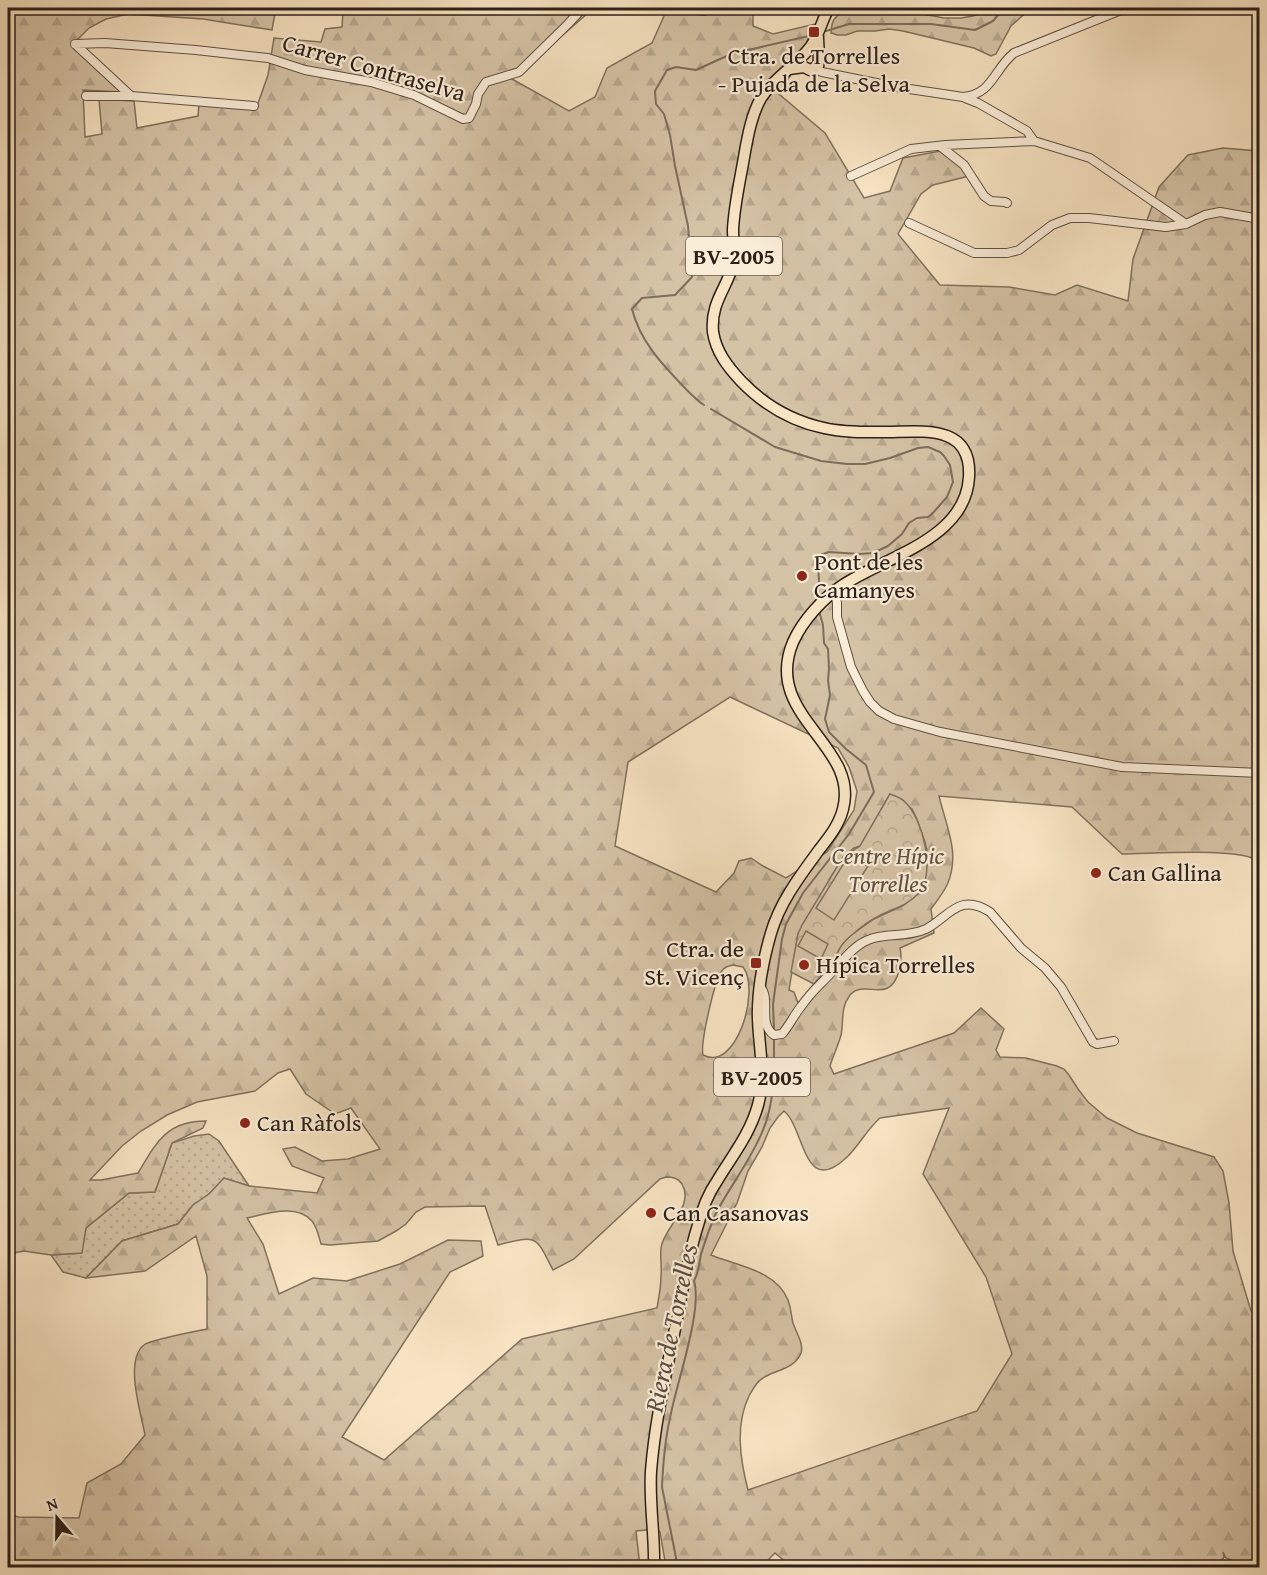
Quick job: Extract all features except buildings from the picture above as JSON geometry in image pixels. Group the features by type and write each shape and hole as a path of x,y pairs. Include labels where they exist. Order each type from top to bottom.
{"main road":[{"name":"BV-2005","path":"654,1568 651,1469 665,1373 689,1253 700,1218 716,1181 748,1131 760,1098 762,1074 758,1020 760,986 771,932 780,910 801,876 834,831 842,815 845,800 845,783 838,767 799,711 790,691 788,663 792,647 802,627 822,602 859,576 901,556 939,531 963,503 967,491 969,471 966,456 961,447 952,439 931,431 884,432 827,429 792,418 753,393 732,371 717,350 713,320 718,298 733,262 735,211 751,125 762,97 773,83 789,69 809,60 822,21 829,8"}],"street":[{"name":"Carrer Contraselva","path":"131,96 75,44 105,43 268,58 305,70 371,82 414,95 463,120 469,118 478,94 486,82 519,72 581,8"},
{"path":"676,8 705,11 710,8"},
{"path":"963,97 983,91 1014,53 1126,8"},
{"path":"809,60 822,72 896,87 963,97 1027,131 1034,141"},
{"path":"86,96 131,96 254,106"},
{"path":"851,176 911,149 1034,141 1090,158 1185,224"},
{"path":"940,146 964,165 984,196 991,201 1007,203"},
{"path":"909,223 974,253 1007,253 1018,250 1052,225 1070,218 1166,227 1185,224 1205,215 1220,212 1260,219"},
{"path":"835,591 837,617 851,668 870,702 879,711 894,719 940,732 1122,768 1260,773"},
{"path":"760,986 766,998 768,1031 782,1034 803,1003 859,944 872,938 920,931 954,908 967,905 979,906 990,912 1021,948 1061,987 1093,1042 1097,1044 1114,1041"}],"green space":[{"path":"8,8 276,8 272,30 203,19 128,14 106,19 89,28 77,40 123,92 83,90 85,137 102,134 99,99 134,101 137,128 198,116 199,104 256,109 268,75 274,38 321,42 325,29 342,27 343,12 362,14 363,8 585,8 588,13 512,79 569,111 595,97 607,68 652,43 664,16 661,8 753,8 753,26 773,34 815,24 792,73 779,94 825,133 864,198 890,191 903,158 946,150 973,175 933,185 921,194 898,234 940,285 1009,287 1055,295 1077,285 1128,301 1133,259 1159,187 1188,155 1223,148 1259,151 1259,861 1233,854 1214,853 1122,854 1072,807 939,796 951,840 953,862 947,885 931,909 934,933 900,948 899,971 895,981 889,987 863,989 850,995 845,1005 841,1035 830,1066 834,1074 954,1033 981,1008 1004,1029 996,1050 1000,1057 1026,1058 1064,1069 1088,1102 1107,1118 1137,1133 1214,1157 1223,1171 1229,1203 1233,1251 1251,1311 1256,1317 1259,1316 1259,1567 1235,1567 1223,1552 1221,1568 1170,1567 1168,1565 1137,1568 793,1568 775,1553 761,1567 666,1567 660,1532 657,1529 636,1531 640,1567 8,1567 8,1515 79,1518 87,1483 121,1464 145,1435 134,1374 138,1352 148,1343 207,1329 207,1276 196,1236 145,1271 86,1278 122,1241 178,1224 193,1205 209,1194 224,1178 249,1186 317,1193 324,1178 292,1166 283,1149 295,1147 322,1161 348,1159 380,1149 351,1108 335,1114 306,1094 290,1069 278,1073 255,1091 197,1102 167,1115 122,1146 90,1180 138,1173 164,1136 181,1125 206,1121 203,1128 172,1143 155,1192 129,1193 86,1228 82,1253 51,1255 24,1251 8,1254","holes":["730,697 838,748 849,767 857,791 854,810 827,852 786,878 751,858 739,861 734,873 716,892 615,846 628,762","890,794 912,809 916,817 927,851 926,874 918,893 904,905 874,919 841,945 834,960 798,1003 794,992 789,990 798,934 843,857 860,846","733,965 743,967 748,978 747,1010 735,1041 726,1052 715,1057 703,1055 708,1014 718,978 726,967","949,1108 923,1174 986,1277 1012,1354 977,1411 748,1490 740,1430 749,1396 758,1382 794,1363 801,1353 801,1346 788,1300 775,1282 755,1270 711,1255 737,1203 748,1171 770,1128 784,1111 791,1120 807,1156 813,1165 821,1170 832,1168 846,1158 880,1118","673,1178 682,1184 685,1193 682,1209 663,1240 661,1248 661,1284 657,1308 522,1339 384,1460 342,1437 450,1272 483,1256 481,1241 448,1240 400,1264 347,1281 313,1278 279,1294 263,1244 247,1218 272,1212 298,1212 312,1221 321,1244 330,1245 378,1241 406,1224 416,1212 425,1207 485,1206 498,1245 528,1239 534,1241 553,1270 574,1259 660,1179"]},
{"path":"856,8 890,8 944,18 961,18 995,8 1031,8 1011,26 996,54 991,56 974,48 903,31 889,29 857,31 846,35 831,33 835,18 845,11"},
{"name":"Centre Hípic Torrelles","path":"890,794 904,801 918,821 927,860 924,884 919,893 909,902 875,918 849,937 830,966 814,984 791,972 798,934 843,857 860,846"},
{"path":"849,855 868,866 834,920 816,908"},
{"path":"806,931 828,944 821,959 798,946"},
{"path":"209,1134 219,1141 249,1186 224,1178 209,1194 193,1205 178,1224 122,1241 86,1278 63,1272 51,1255 81,1253 86,1228 129,1193 155,1192 172,1143"}],"waterway":[{"name":"Riera de Torrelles","path":"826,31 849,24 931,24 975,30 993,21 1004,8"},
{"name":"Riera de Torrelles","path":"704,405 683,386 652,351 640,331 632,309 642,298 675,295 692,277 688,226 670,135 664,114 656,104 655,91 667,70 676,67 696,70 731,54 813,35"},
{"name":"Riera de Torrelles","path":"711,409 775,447 821,461 865,464 928,447 940,452 950,465 953,482 947,497 928,517 917,518 909,523 902,534 888,546 873,553 829,552 820,555 818,599"},
{"name":"Riera de Torrelles","path":"774,1030 773,1004 786,924 803,893 849,834 874,792 866,765 829,732 825,719 830,695 828,649 824,643 819,611"},
{"name":"Riera de Torrelles","path":"678,1568 662,1478 668,1426 695,1310 694,1281 715,1215 753,1152 767,1119 773,1085 774,1038"}],"place":[{"name":"Ctra. de Torrelles - Pujada de la Selva","path":"814,32"},
{"name":"Pont de les Camanyes","path":"802,576"},
{"name":"Can Gallina","path":"1096,873"},
{"name":"Ctra. de St. Vicenç","path":"756,963"},
{"name":"Hípica Torrelles","path":"804,965"},
{"name":"Can Ràfols","path":"245,1123"},
{"name":"Can Casanovas","path":"651,1213"}]}
